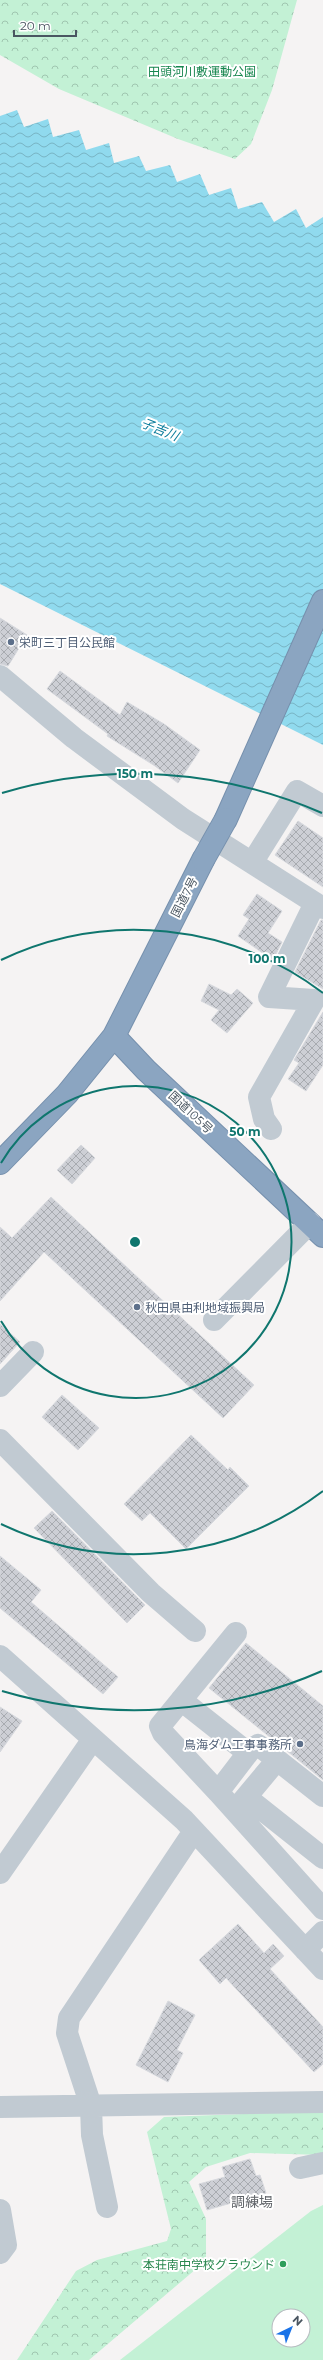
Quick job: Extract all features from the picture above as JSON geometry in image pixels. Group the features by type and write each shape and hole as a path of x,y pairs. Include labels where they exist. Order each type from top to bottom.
{"highway":[{"name":"国道7号","path":"0,1163 67,1094 114,1036 203,860 226,819 323,601"},
{"name":"国道105号","path":"114,1036 146,1070 316,1229"}],"street":[{"path":"4,679 74,738 176,814 319,906 269,997 314,1000 259,1097 264,1118 271,1129"},
{"path":"252,863 297,791 323,806"},
{"path":"214,1320 316,1229"},
{"path":"0,1386 33,1352"},
{"path":"0,1440 151,1593 195,1631"},
{"path":"236,1633 160,1726 218,1792 246,1797 323,1858"},
{"path":"0,1656 194,1831 323,1970"},
{"path":"181,1700 242,1760 246,1797 323,1909"},
{"path":"0,1873 93,1739"},
{"path":"218,1792 242,1760 258,1745 323,1796"},
{"path":"246,1797 276,1760"},
{"path":"107,2207 92,2135 91,2106 67,2033 69,2018 194,1831"},
{"path":"305,1950 323,1932"},
{"path":"0,2107 323,2102"},
{"path":"300,2168 323,2163"},
{"path":"0,2210 6,2245 0,2253"}],"green space":[{"name":"田頭河川敷運動公園","path":"0,0 297,0 272,90 251,144 235,159 178,139 59,89 0,55"},
{"path":"323,2111 323,2155 250,2153 206,2167 189,2182 206,2219 206,2257 196,2269 89,2360 17,2360 76,2271 97,2260 167,2241 171,2229 147,2132 164,2117"},
{"name":"本荘南中学校グラウンド","path":"323,2205 323,2360 120,2360 311,2211"}],"water":[{"name":"子吉川","path":"17,110 24,127 48,119 53,137 79,130 86,150 109,143 114,163 139,156 146,171 170,165 177,182 200,174 209,195 231,188 238,209 262,202 274,222 296,209 306,228 323,217 323,745 0,584 0,116"}],"building":[{"name":"栄町三丁目公民館","path":"0,618 27,635 8,666 0,664"},
{"path":"60,671 120,715 127,702 164,724 200,750 178,783 155,766 107,736 108,734 47,689"},
{"path":"298,821 323,838 323,887 275,855"},
{"path":"257,894 282,911 268,933 282,942 273,960 238,936 249,919 243,915"},
{"path":"321,920 323,920 323,989 295,972"},
{"path":"209,984 231,995 237,989 253,1003 227,1033 211,1020 219,1010 201,1001"},
{"path":"323,1012 323,1065 306,1091 288,1079 299,1063 294,1060"},
{"path":"81,1145 95,1158 72,1184 57,1170"},
{"name":"秋田県由利地域振興局","path":"51,1197 254,1385 223,1418 44,1252 0,1301 0,1227 12,1238"},
{"path":"0,1324 20,1342 0,1364"},
{"path":"62,1395 99,1428 78,1450 42,1417"},
{"path":"191,1435 228,1470 230,1467 249,1486 186,1549 150,1513 142,1521 124,1504"},
{"path":"52,1511 145,1605 127,1623 34,1528"},
{"path":"0,1556 41,1590 31,1602 118,1677 103,1694 0,1608"},
{"name":"鳥海ダム工事事務所","path":"246,1643 323,1706 323,1780 209,1688"},
{"path":"0,1707 22,1721 0,1752"},
{"path":"238,1924 264,1953 273,1944 284,1956 270,1969 323,2027 323,2064 314,2072 226,1978 220,1984 199,1960"},
{"path":"168,2001 195,2015 177,2050 183,2053 168,2082 136,2065"},
{"path":"250,2159 256,2176 260,2175 266,2193 207,2210 199,2184 225,2177 222,2167"}],"place":[{"name":"栄町三丁目公民館","path":"11,642"},
{"name":"秋田県由利地域振興局","path":"137,1307"},
{"name":"鳥海ダム工事事務所","path":"300,1744"},
{"name":"本荘南中学校グラウンド","path":"283,2264"}],"district":[{"name":"調練場","path":"252,2202"}]}
